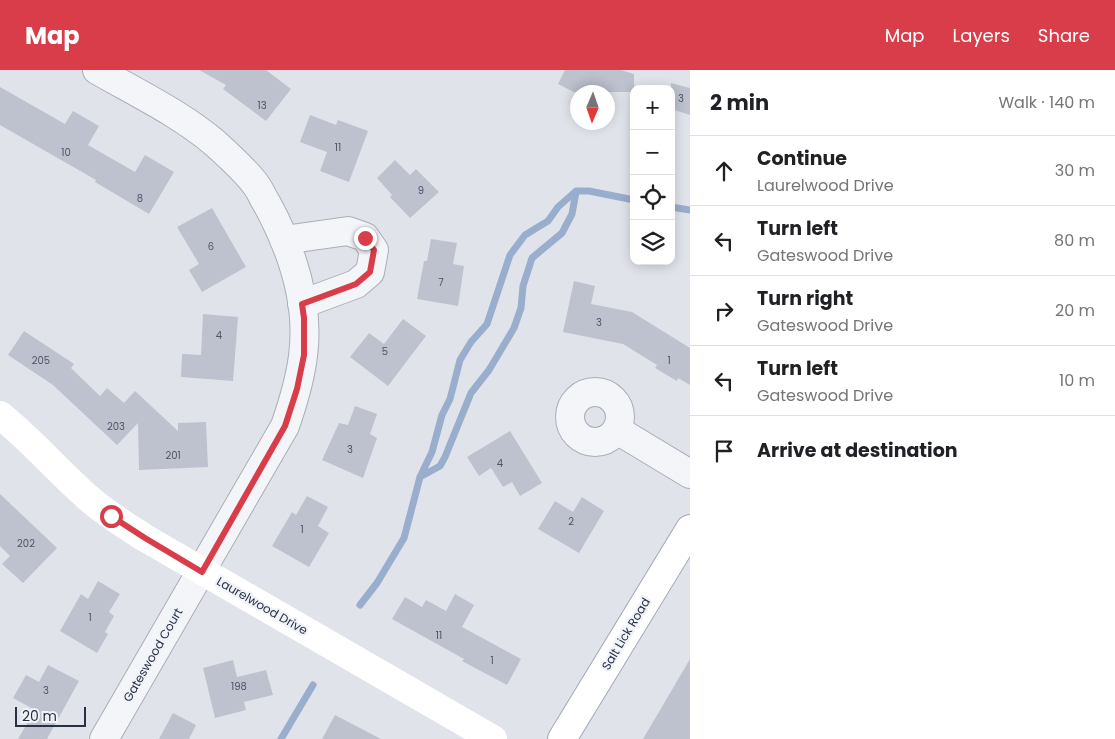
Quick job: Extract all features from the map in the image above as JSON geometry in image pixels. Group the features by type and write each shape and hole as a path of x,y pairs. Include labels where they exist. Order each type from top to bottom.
{"street":[{"name":"Gateswood Court","path":"97,70 182,118 216,144 255,184 275,219 290,253 299,284 304,318 304,355 297,389 285,426 104,739"},
{"path":"284,240 348,230 365,238 374,250 370,272 356,284 302,304"},
{"name":"Laurelwood Drive","path":"0,415 24,435 86,496 111,516 202,572 493,739"},
{"path":"617,430 690,474"},
{"name":"Salt Lick Road","path":"562,739 690,529"}],"building":[{"path":"199,70 266,70 291,89 266,121 223,89 226,85"},
{"path":"565,70 621,70 634,74 634,85 630,85 630,92 615,92 615,85 570,85 570,90 558,84"},
{"path":"671,83 690,88 690,115 675,110 675,85 671,85"},
{"path":"0,87 65,124 73,111 99,126 88,145 135,172 145,155 174,172 149,214 95,182 96,180 0,125"},
{"path":"310,115 336,125 338,120 368,131 349,182 320,171 327,152 300,142"},
{"path":"395,160 410,175 416,169 439,192 410,218 390,197 392,195 377,178"},
{"path":"212,208 246,267 202,292 189,270 199,264 177,227"},
{"path":"431,239 457,243 453,264 464,266 458,306 417,299 424,261 427,261"},
{"path":"574,281 595,286 591,304 632,312 690,348 690,385 678,378 677,381 655,368 657,365 623,344 563,332"},
{"path":"203,314 238,317 233,381 181,377 182,354 201,355"},
{"path":"403,319 426,336 388,386 350,357 369,333 384,344"},
{"path":"24,331 74,364 71,368 100,396 107,388 124,403 135,391 178,431 178,423 206,422 208,467 139,470 138,423 117,445 53,385 8,355"},
{"path":"355,406 377,414 370,434 377,438 363,478 322,460 339,423 348,425"},
{"path":"510,431 542,483 520,496 512,482 503,487 491,468 479,476 467,457"},
{"path":"0,494 57,548 23,583 2,564 10,556 0,546"},
{"path":"307,496 328,507 318,526 329,533 309,567 272,546 292,512 296,515"},
{"path":"582,497 604,511 579,553 538,529 555,501 573,512"},
{"path":"98,581 120,594 109,612 114,616 105,632 108,634 97,653 60,631 81,594 88,599"},
{"path":"455,594 474,605 462,627 521,659 507,685 462,661 464,659 392,619 405,597 422,607 426,600 446,611"},
{"path":"690,659 690,739 643,739"},
{"path":"233,660 237,677 266,670 273,695 244,702 246,710 215,718 203,668"},
{"path":"48,665 79,681 47,739 18,739 35,710 13,698 26,675 39,682"},
{"path":"173,713 196,725 189,739 159,739"},
{"path":"335,715 381,739 322,739"}],"waterway":[{"path":"360,605 377,583 404,538 420,477 432,452 442,415 450,399 460,360 471,342 487,324 510,255 525,235 548,221 558,207 576,191 589,191 630,199"},
{"path":"420,477 440,466 445,457 471,393 489,370 514,328 521,308 523,286 532,258 562,233 572,214 576,192"},
{"path":"675,208 690,210"},
{"path":"281,739 313,685"}],"route":[{"path":"111,516 202,572 285,426 297,389 304,355 302,304 356,284 370,272 374,250 365,238"}]}
